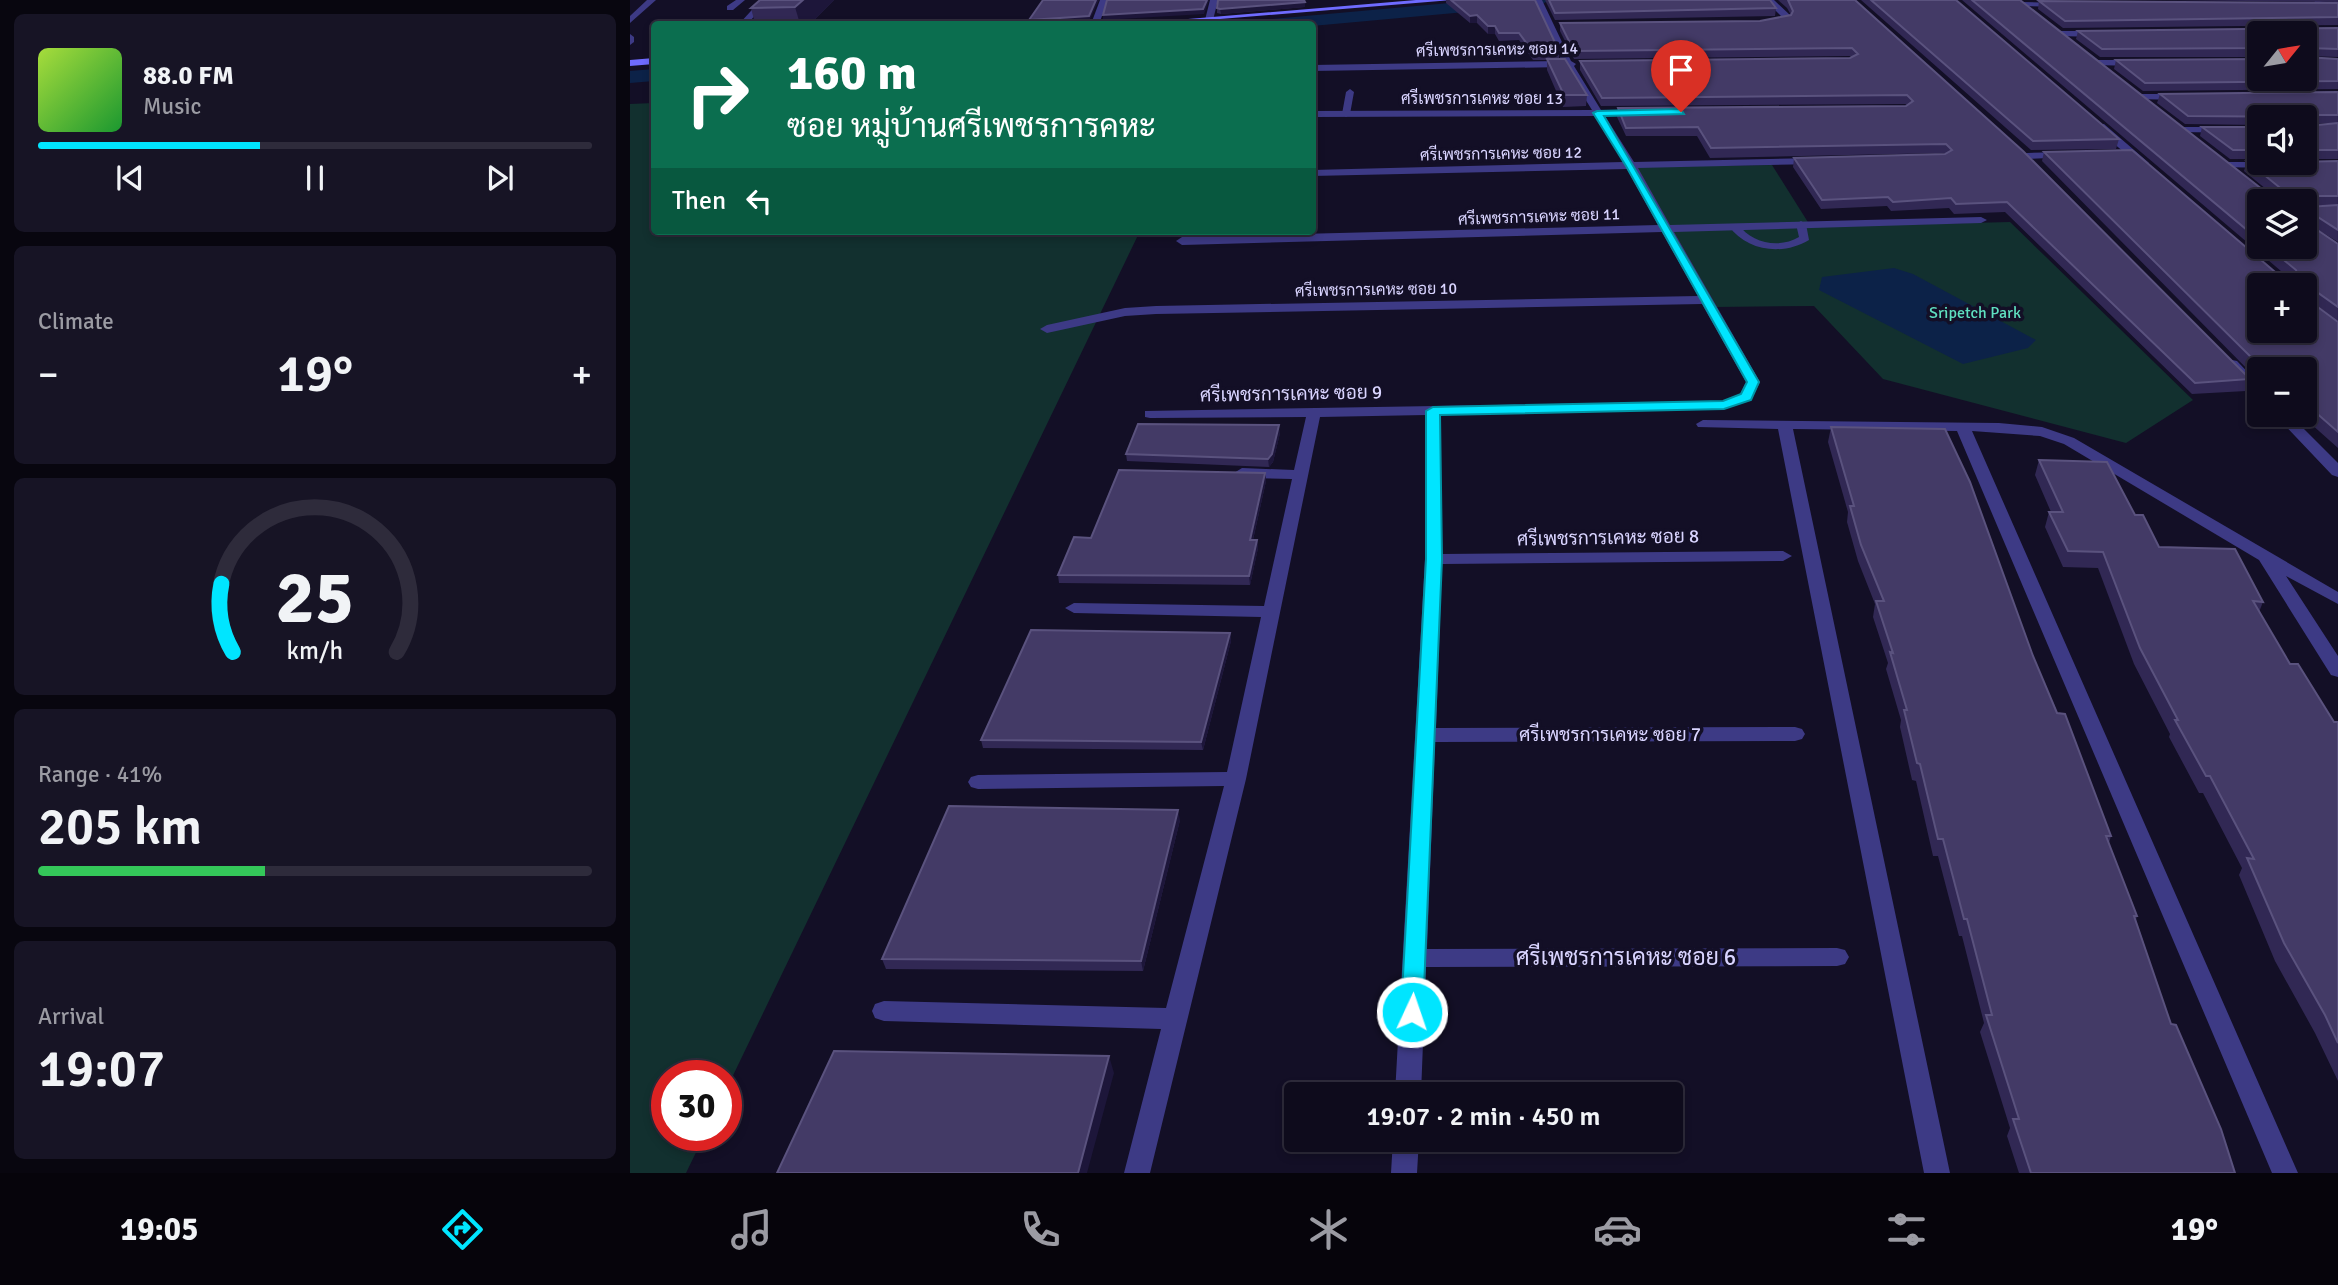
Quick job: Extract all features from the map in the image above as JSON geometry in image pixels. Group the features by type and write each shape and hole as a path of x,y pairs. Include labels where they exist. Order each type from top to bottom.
{"street":[{"path":"630,20 652,0"},
{"path":"730,8 741,0"},
{"path":"746,21 766,0"},
{"path":"1096,21 1104,0"},
{"path":"1209,20 1214,0"},
{"path":"1190,21 1448,0"},
{"path":"1759,23 1779,22 1787,18 1769,0"},
{"path":"2318,0 2337,6"},
{"path":"1539,2 1568,64 1631,166 1707,300"},
{"path":"2019,2 2073,5"},
{"path":"2019,2 2040,19"},
{"path":"2307,6 2337,6"},
{"path":"1551,26 1564,25"},
{"path":"2050,27 2078,49"},
{"path":"2059,34 2114,34"},
{"path":"2087,56 2107,72"},
{"path":"630,63 651,61"},
{"path":"2096,64 2153,63"},
{"name":"ศรีเพชรการเคหะ ซอย 14","path":"1316,68 1582,64"},
{"path":"2128,89 2149,105"},
{"path":"2138,97 2200,97"},
{"name":"ศรีเพชรการเคหะ ซอย 13","path":"1316,114 1653,112"},
{"path":"2090,118 2153,171"},
{"path":"2169,122 2190,138"},
{"path":"2180,130 2247,130"},
{"path":"2017,147 2037,166"},
{"path":"2119,154 2132,154"},
{"path":"2027,156 2080,155"},
{"name":"ศรีเพชรการเคหะ ซอย 12","path":"1316,173 1834,161"},
{"path":"2243,180 2221,162 2247,163"},
{"name":"ศรีเพชรการเคหะ ซอย 11","path":"1182,241 1981,220"},
{"name":"ศรีเพชรการเคหะ ซอย 10","path":"1047,329 1125,312 1156,310 1707,300"},
{"name":"ศรีเพชรการเคหะ ซอย 9","path":"1150,414 1724,405 1746,397 1753,382 1707,300"},
{"path":"2221,352 2247,379"},
{"path":"1409,1082 1434,559 1433,411"},
{"path":"1137,1173 1236,779 1314,412"},
{"path":"1703,424 2024,428 2069,441 2338,598"},
{"path":"1962,426 2286,1173"},
{"path":"1785,427 1937,1173"},
{"path":"2294,427 2338,472"},
{"path":"1231,473 1301,475"},
{"path":"2265,555 2338,671"},
{"name":"ศรีเพชรการเคหะ ซอย 8","path":"1434,559 1783,556"},
{"path":"1074,608 1271,612"},
{"name":"ศรีเพชรการเคหะ ซอย 7","path":"1425,735 1795,734"},
{"path":"978,782 1236,779"},
{"name":"ศรีเพชรการเคหะ ซอย 6","path":"1415,958 1837,957"},
{"path":"884,1011 1177,1020"},
{"path":"1404,1173 1405,1152"}],"lane":[{"path":"1346,114 1350,92"},
{"path":"1734,226 1738,234 1747,240 1778,245 1800,242 1805,238 1801,224"}],"green space":[{"path":"651,103 651,235 1138,235 740,1060 651,1060 651,1151 697,1151 686,1173 630,1173 630,104"},
{"name":"Sripetch Park","path":"1772,165 1811,227 2010,222 2193,400 2126,443 1883,379 1814,306 1715,307 1630,167"}],"water":[{"path":"1894,268 1913,274 2036,340 2028,348 1963,364 1819,290 1822,277"}],"building":[{"path":"760,0 803,0 795,7 751,8"},
{"path":"1043,0 1096,0 1089,16 1029,20"},
{"path":"1107,0 1207,0 1203,9 1103,15"},
{"path":"1218,0 1305,2 1220,9 1217,8"},
{"path":"1451,0 1535,0 1559,51 1533,52 1519,33 1499,33 1495,26 1488,26 1477,15 1470,16"},
{"path":"1549,0 1770,0 1776,8 1555,13"},
{"path":"1788,0 1855,0 2023,151 2247,376 2247,379 2195,383 2007,202 1956,204 1951,198 1893,202 1888,197 1822,200 1794,158 1945,154 1952,150 1946,144 1711,148 1698,127 1626,128 1618,108 1906,106 1913,101 1907,95 1602,98 1580,61 1850,58 1858,54 1852,48 1574,51 1560,23 1760,21 1791,15 1793,11"},
{"path":"1871,0 1956,0 2119,139 2033,141"},
{"path":"1972,0 2020,0 2262,189 2247,189 2247,230"},
{"path":"2039,1 2338,3 2338,17 2065,21"},
{"path":"2317,28 2338,28 2338,49 2317,48"},
{"path":"2247,29 2247,48 2102,49 2078,31"},
{"path":"2317,58 2338,59 2338,81 2317,81"},
{"path":"1547,59 1565,59 1587,95 1564,95"},
{"path":"2247,59 2247,82 2145,83 2116,60"},
{"path":"2338,92 2338,115 2317,115 2317,105 2247,105 2247,117 2188,116 2160,94"},
{"path":"2338,123 2338,150 2317,150 2317,125"},
{"path":"2202,127 2247,127 2247,150 2233,150"},
{"path":"2132,150 2247,248 2247,259 2260,259 2276,273 2247,273 2247,343 2317,343 2317,306 2338,322 2338,432 2317,414 2317,357 2251,357 2044,152"},
{"path":"2338,161 2338,196 2317,196 2317,189 2282,189 2264,175 2317,175 2317,162"},
{"path":"2338,205 2338,230 2317,216 2317,206"},
{"path":"2317,230 2338,244 2338,307 2317,292 2317,273 2297,273 2283,259 2317,259"},
{"path":"1138,424 1279,425 1272,454 1268,459 1126,454"},
{"path":"1831,427 1945,429 1970,482 2033,656 2057,713 2065,714 2111,836 2106,836 2137,916 2134,916 2171,1024 2176,1025 2221,1129 2235,1173 2031,1173 2013,1119 2019,1119 1986,1015 1992,1015 1967,919 1964,919 1943,839 1938,839 1920,764 1917,763 1904,710 1907,710 1890,652 1893,653 1876,601 1884,601 1861,545 1850,506 1854,506"},
{"path":"2039,460 2107,462 2135,515 2143,515 2159,547 2235,549 2263,602 2253,601 2290,664 2298,664 2334,722 2338,722 2338,1043 2284,943 2247,858 2254,859 2210,776 2206,776 2175,720 2178,720 2140,648 2103,552 2068,551 2049,512 2063,512"},
{"path":"1119,470 1265,473 1250,540 1257,540 1249,576 1058,575 1074,537 1091,538"},
{"path":"1031,630 1230,633 1201,742 981,740"},
{"path":"949,806 1178,810 1141,961 882,959"},
{"path":"834,1051 1109,1056 1078,1173 777,1173"}],"waterway":[{"path":"1306,21 1541,0"},
{"path":"630,77 651,75"}],"route":[{"path":"1412,1012 1434,559 1433,411 1724,405 1746,397 1753,382 1631,166 1597,113 1681,112"}]}
